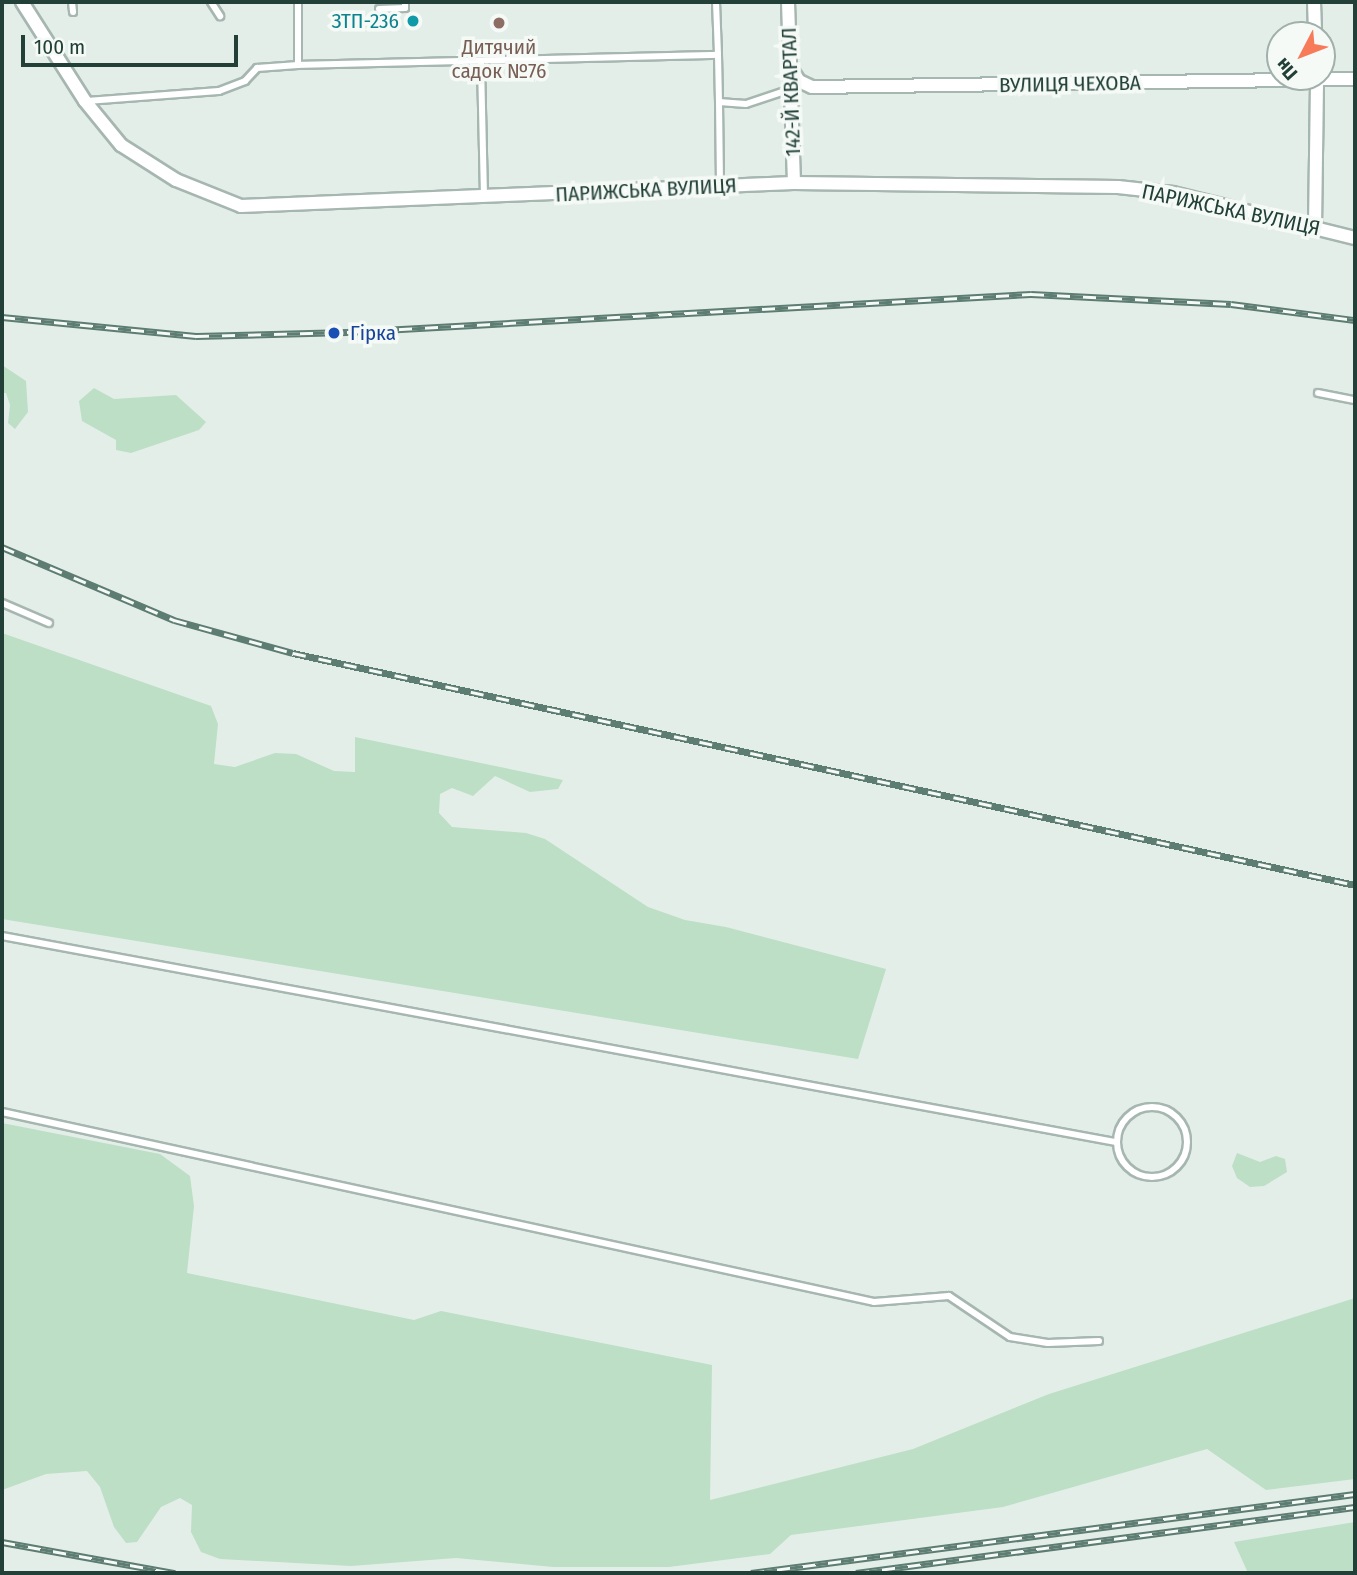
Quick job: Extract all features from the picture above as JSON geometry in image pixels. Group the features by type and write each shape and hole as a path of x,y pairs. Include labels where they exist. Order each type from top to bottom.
{"street":[{"name":"ПАРИЖСЬКА ВУЛИЦЯ","path":"22,2 85,101 112,136 138,157 197,190 241,206 484,199 794,183 1118,187 1173,193 1355,238"},
{"name":"142-Й КВАРТАЛ","path":"789,2 794,183"},
{"path":"1314,2 1315,21"},
{"name":"ВУЛИЦЯ ЧЕХОВА","path":"792,69 799,81 811,87 1266,80"},
{"name":"ВУЛИЦЯ ЧЕХОВА","path":"1336,79 1355,79"},
{"path":"1315,227 1317,91"}],"lane":[{"path":"72,2 73,12"},
{"path":"211,2 220,16"},
{"path":"298,2 298,65"},
{"path":"379,9 405,8 405,2"},
{"path":"716,2 720,187"},
{"path":"85,101 219,91 244,82 257,68 298,65 481,64 718,55"},
{"path":"481,64 484,199"},
{"path":"719,102 746,104 792,89"},
{"path":"1318,393 1355,400"},
{"path":"2,603 49,623"},
{"path":"2,936 1116,1142"},
{"path":"1151,1107 1176,1116 1187,1140 1178,1166 1152,1178 1126,1167 1116,1142 1126,1117 1151,1107"},
{"path":"2,1112 874,1302 949,1296 1010,1337 1048,1343 1099,1341"}],"green space":[{"path":"2,365 26,381 28,412 15,429 8,423 10,405 6,393 2,393"},
{"path":"94,388 114,399 176,395 206,422 199,430 131,453 116,450 116,440 82,421 79,401"},
{"path":"2,633 211,706 218,724 214,764 235,767 275,753 296,754 334,771 355,772 355,737 563,780 558,789 530,792 495,776 473,796 452,788 440,794 439,813 452,827 526,833 545,839 648,907 685,920 726,927 886,969 858,1059 2,919"},
{"path":"2,1123 160,1154 190,1176 194,1206 187,1273 414,1320 441,1311 712,1365 710,1500 913,1449 1049,1394 1355,1298 1355,1479 1266,1490 1207,1449 1003,1507 791,1535 770,1554 669,1567 553,1567 456,1558 351,1566 220,1559 201,1552 191,1532 192,1505 180,1498 161,1507 137,1542 126,1543 114,1527 100,1487 87,1471 46,1474 2,1490"},
{"path":"1237,1153 1260,1162 1276,1156 1285,1159 1287,1172 1264,1186 1250,1187 1237,1178 1232,1166"},
{"path":"1355,1522 1355,1573 1248,1573 1234,1542"}],"railway":[{"path":"2,317 196,336 347,332 1031,294 1231,304 1355,320"},
{"path":"2,547 174,620 293,653 1355,885"},
{"path":"751,1573 1355,1494"},
{"path":"856,1573 1355,1507"},
{"path":"2,1542 175,1573"}],"place":[{"name":"ЗТП-236","path":"413,21"},
{"name":"Дитячий садок №76","path":"499,23"},
{"name":"Гірка","path":"334,333"}]}
